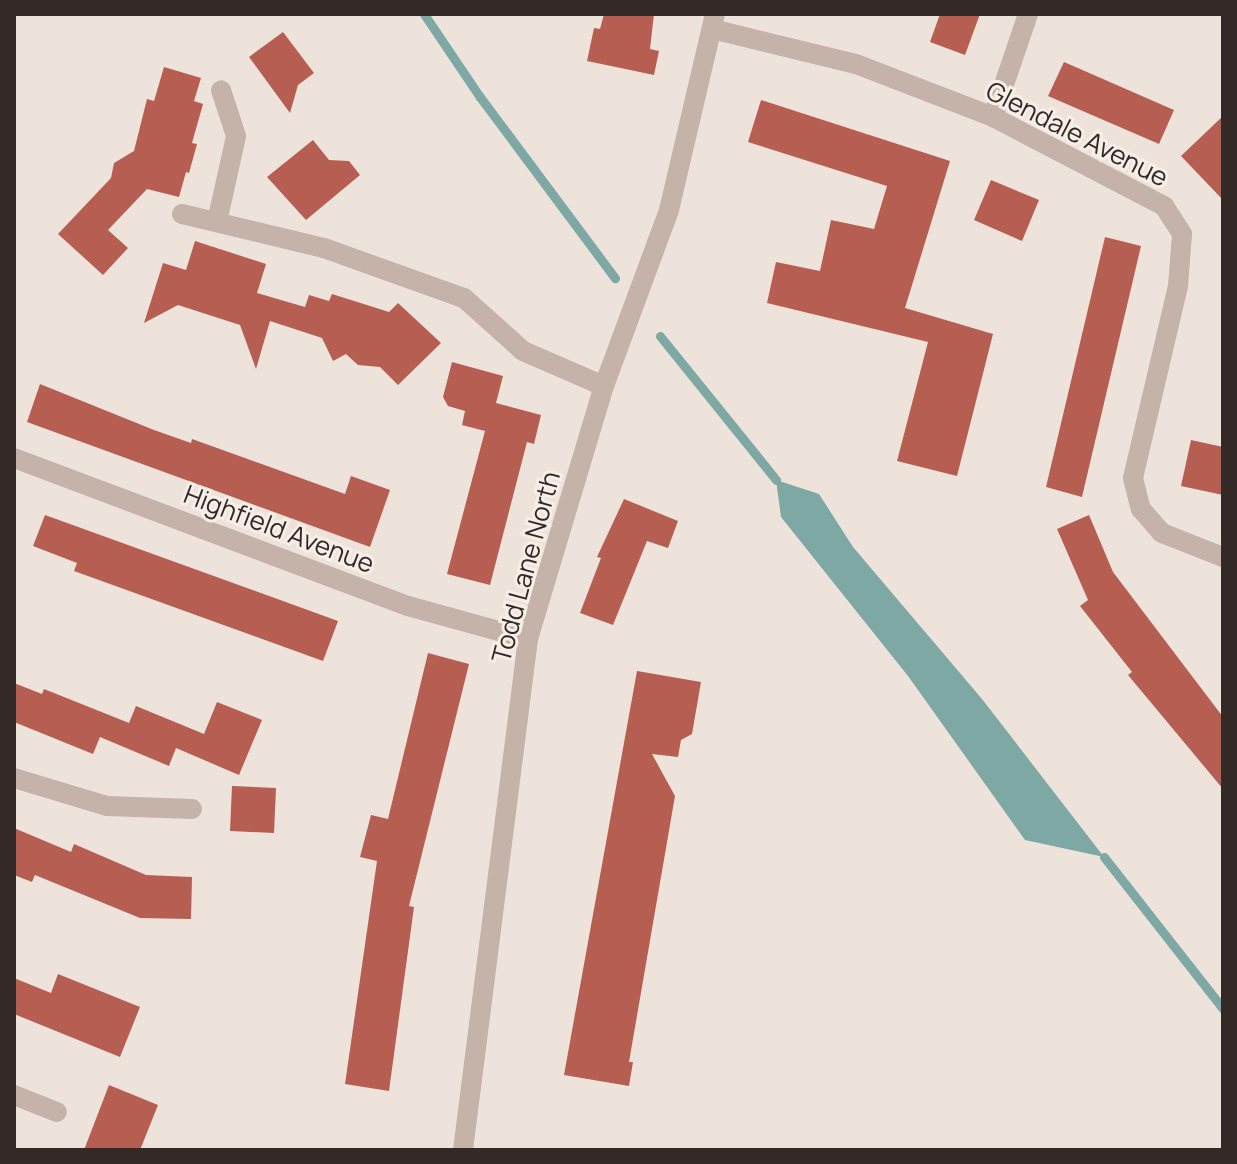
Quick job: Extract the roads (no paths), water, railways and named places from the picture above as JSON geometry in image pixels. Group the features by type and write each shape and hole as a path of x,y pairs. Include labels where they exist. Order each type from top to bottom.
{"street":[{"path":"993,117 1028,14"},
{"name":"Glendale Avenue","path":"714,22 856,64 993,117 1164,206 1182,234 1178,286 1133,478 1141,509 1162,533 1223,557"},
{"name":"Todd Lane North","path":"463,1150 528,639 604,386 669,210 714,22"},
{"path":"217,222 236,136 221,90"},
{"path":"182,214 324,248 464,298 523,351 604,386"},
{"name":"Highfield Avenue","path":"16,463 408,606 528,639"},
{"path":"14,778 107,806 192,809"},
{"path":"14,1095 57,1112"}],"water":[{"path":"776,480 819,494 853,547 982,699 1104,857 1025,840 908,676 781,517"}],"waterway":[{"path":"424,14 480,97 615,278"},
{"path":"660,336 776,480"},
{"path":"1104,857 1223,1009"}]}
